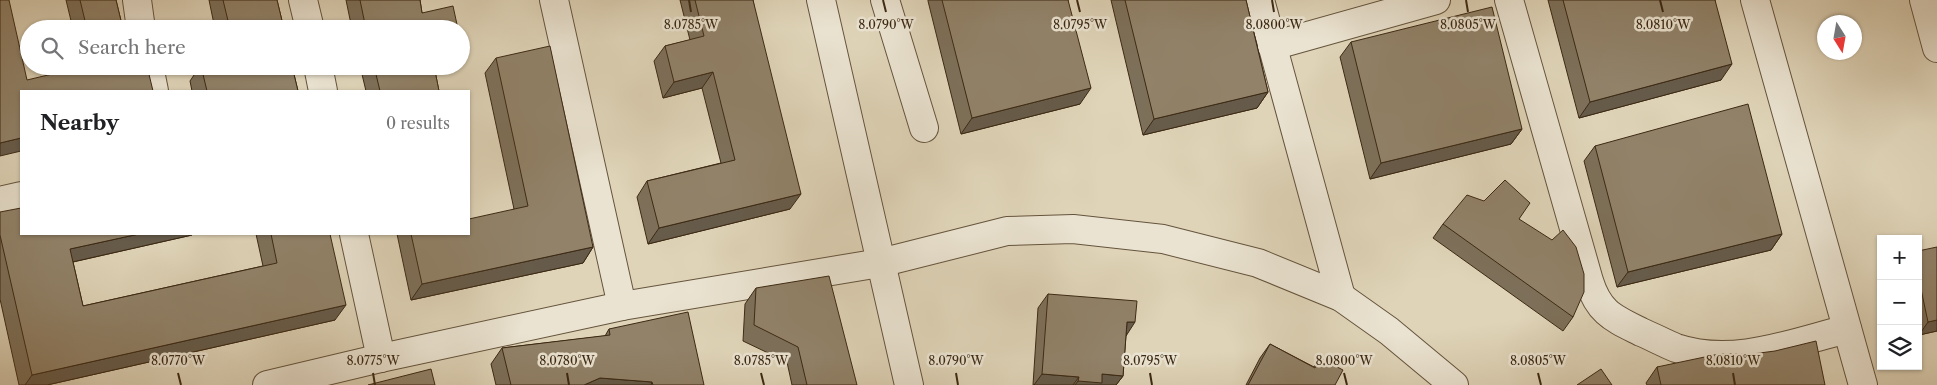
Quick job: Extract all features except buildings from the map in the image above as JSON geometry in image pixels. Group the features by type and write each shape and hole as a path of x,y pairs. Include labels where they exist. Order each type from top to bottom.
{"street":[{"path":"137,0 140,20"},
{"path":"303,0 308,20"},
{"path":"554,0 622,306"},
{"path":"885,0 924,128"},
{"path":"1260,0 1341,297"},
{"path":"1272,46 1436,0"},
{"path":"1508,0 1589,281 1599,305 1605,312 1617,320 1676,348 1727,356 1748,354 1848,329"},
{"path":"1756,0 1863,385"},
{"path":"1924,0 1937,48"},
{"path":"829,2 880,263 908,385"},
{"path":"151,75 154,90"},
{"path":"320,75 323,90"},
{"path":"0,202 20,196"},
{"path":"267,385 381,358 622,306 880,263 1007,231 1073,229 1163,239 1258,263 1341,297 1389,331 1454,385"},
{"path":"354,235 381,358"}]}
